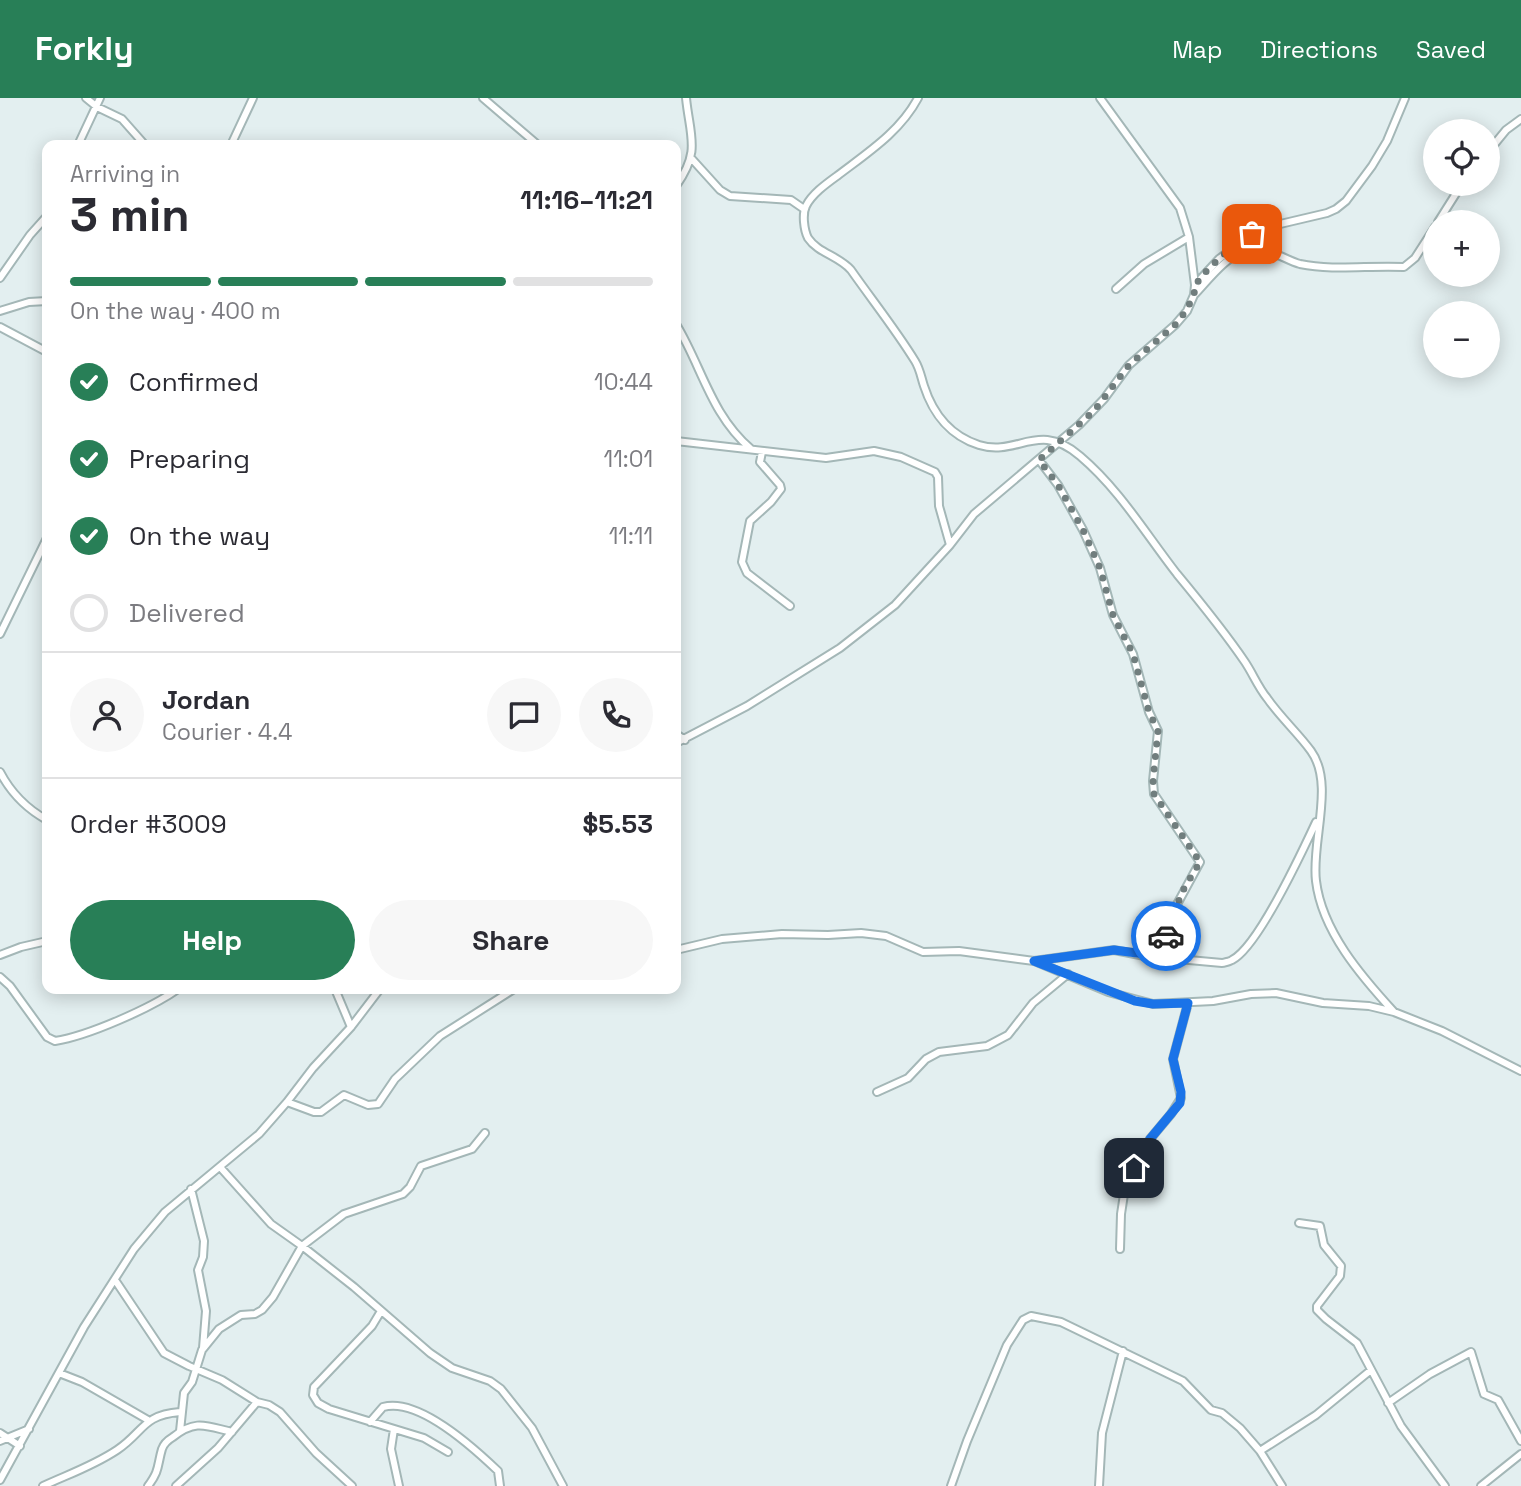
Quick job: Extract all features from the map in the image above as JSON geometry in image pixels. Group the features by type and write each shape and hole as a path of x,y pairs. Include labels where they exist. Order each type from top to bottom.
{"street":[{"path":"86,98 97,107 122,119 141,140"},
{"path":"80,140 100,98"},
{"path":"233,140 253,98"},
{"path":"482,98 532,140"},
{"path":"681,179 691,158 686,98"},
{"path":"918,98 903,121 887,138 809,201 804,209 805,230 809,238 815,246 840,259 851,270 916,362 930,402 951,432 981,446 996,447 1043,439 1059,442 1077,454 1117,492 1176,572 1213,616 1249,667 1265,696 1311,752 1318,765 1322,782 1316,881 1322,909 1341,944 1375,992 1394,1012"},
{"path":"1100,98 1175,200 1184,218 1189,237 1194,295"},
{"path":"1195,285 1219,259 1252,234 1276,225 1327,213 1346,201 1372,166 1391,132 1405,98"},
{"path":"1500,137 1509,126 1521,119"},
{"path":"691,158 720,190 730,196 791,200 804,209"},
{"path":"681,172 688,169"},
{"path":"0,278 42,222"},
{"path":"1116,289 1144,264 1189,237"},
{"path":"681,741 747,706 840,648 895,605 950,545 974,514 1039,460 1104,399 1129,365 1175,325 1194,295 1239,253 1256,248 1291,262 1311,266 1404,267 1415,258 1423,246"},
{"path":"0,311 29,302 42,301"},
{"path":"0,327 42,349"},
{"path":"681,334 720,415 752,451"},
{"path":"681,442 826,457 874,451 901,457 928,468 938,477 939,506 950,545"},
{"path":"762,452 760,461 781,489 750,521 742,562 747,573 790,606"},
{"path":"1039,460 1058,485 1083,530 1100,568 1113,615 1133,654 1149,712 1158,731 1154,794 1200,862 1175,908 1160,956"},
{"path":"0,634 42,548"},
{"path":"681,737 685,740"},
{"path":"0,772 11,791 42,816"},
{"path":"1034,961 1114,950 1222,963 1232,961 1241,954 1279,896 1319,817"},
{"path":"681,949 722,939 861,933 886,936 923,952 958,951 1034,961 1135,1001 1153,1004 1188,1003 1276,993 1323,1003 1370,1006 1394,1012 1441,1031 1521,1071"},
{"path":"0,954 42,942"},
{"path":"877,1092 908,1078 926,1059 939,1052 987,1046 1008,1035 1033,1003 1068,974"},
{"path":"0,977 10,986 47,1037 55,1041 134,1013 169,994"},
{"path":"337,994 351,1027"},
{"path":"0,1480 84,1328 134,1249 165,1212 259,1134 376,994"},
{"path":"287,1102 314,1112 326,1110 344,1095 368,1105 378,1104 395,1079 440,1037 505,994"},
{"path":"1121,1249 1121,1214 1126,1181 1150,1139 1181,1098 1173,1059 1188,1003"},
{"path":"202,1350 219,1329 233,1319 262,1310 273,1297 302,1246 348,1212 403,1194 410,1187 421,1166 472,1149 485,1133"},
{"path":"220,1167 264,1218 440,1360 452,1368 490,1381 509,1396 532,1428 563,1486"},
{"path":"180,1431 184,1393 192,1382 202,1350 206,1311 198,1270 203,1257 204,1241 191,1189"},
{"path":"1299,1223 1320,1226 1324,1245 1341,1266 1340,1276 1317,1306 1318,1310 1357,1343 1388,1403 1423,1460 1445,1486"},
{"path":"115,1280 162,1350 280,1412 316,1453 352,1486"},
{"path":"381,1311 372,1326 330,1367 313,1390 318,1403 329,1409 424,1438 448,1452"},
{"path":"951,1486 1007,1345 1027,1316 1061,1322 1183,1381 1211,1410 1222,1413 1240,1428 1260,1451 1282,1486"},
{"path":"1099,1486 1102,1433 1123,1351"},
{"path":"1388,1403 1438,1369 1471,1352 1484,1393 1498,1401 1521,1441"},
{"path":"1260,1451 1317,1415 1371,1370"},
{"path":"59,1373 82,1382 148,1420"},
{"path":"176,1486 208,1459 257,1402"},
{"path":"370,1422 383,1407 401,1406 445,1426 465,1440 498,1471 500,1486"},
{"path":"43,1486 76,1474 116,1451 148,1420 180,1412"},
{"path":"148,1486 157,1474 163,1446 180,1431 194,1424 204,1424 232,1432"},
{"path":"2,1437 29,1429"},
{"path":"394,1429 391,1448 399,1486"},
{"path":"2,1437 20,1446"},
{"path":"1481,1486 1521,1454"}],"way so far":[{"path":"1166,936 1182,892 1198,867 1199,857 1154,794 1152,788 1158,731 1149,712 1133,654 1113,615 1100,568 1083,530 1058,485 1039,460 1094,411 1137,357 1175,325 1194,295 1195,285 1208,269 1252,234"}],"route":[{"path":"1134,1168 1150,1139 1180,1103 1181,1092 1173,1059 1188,1003 1153,1004 1135,1001 1034,961 1114,950 1160,956 1166,936"}]}
